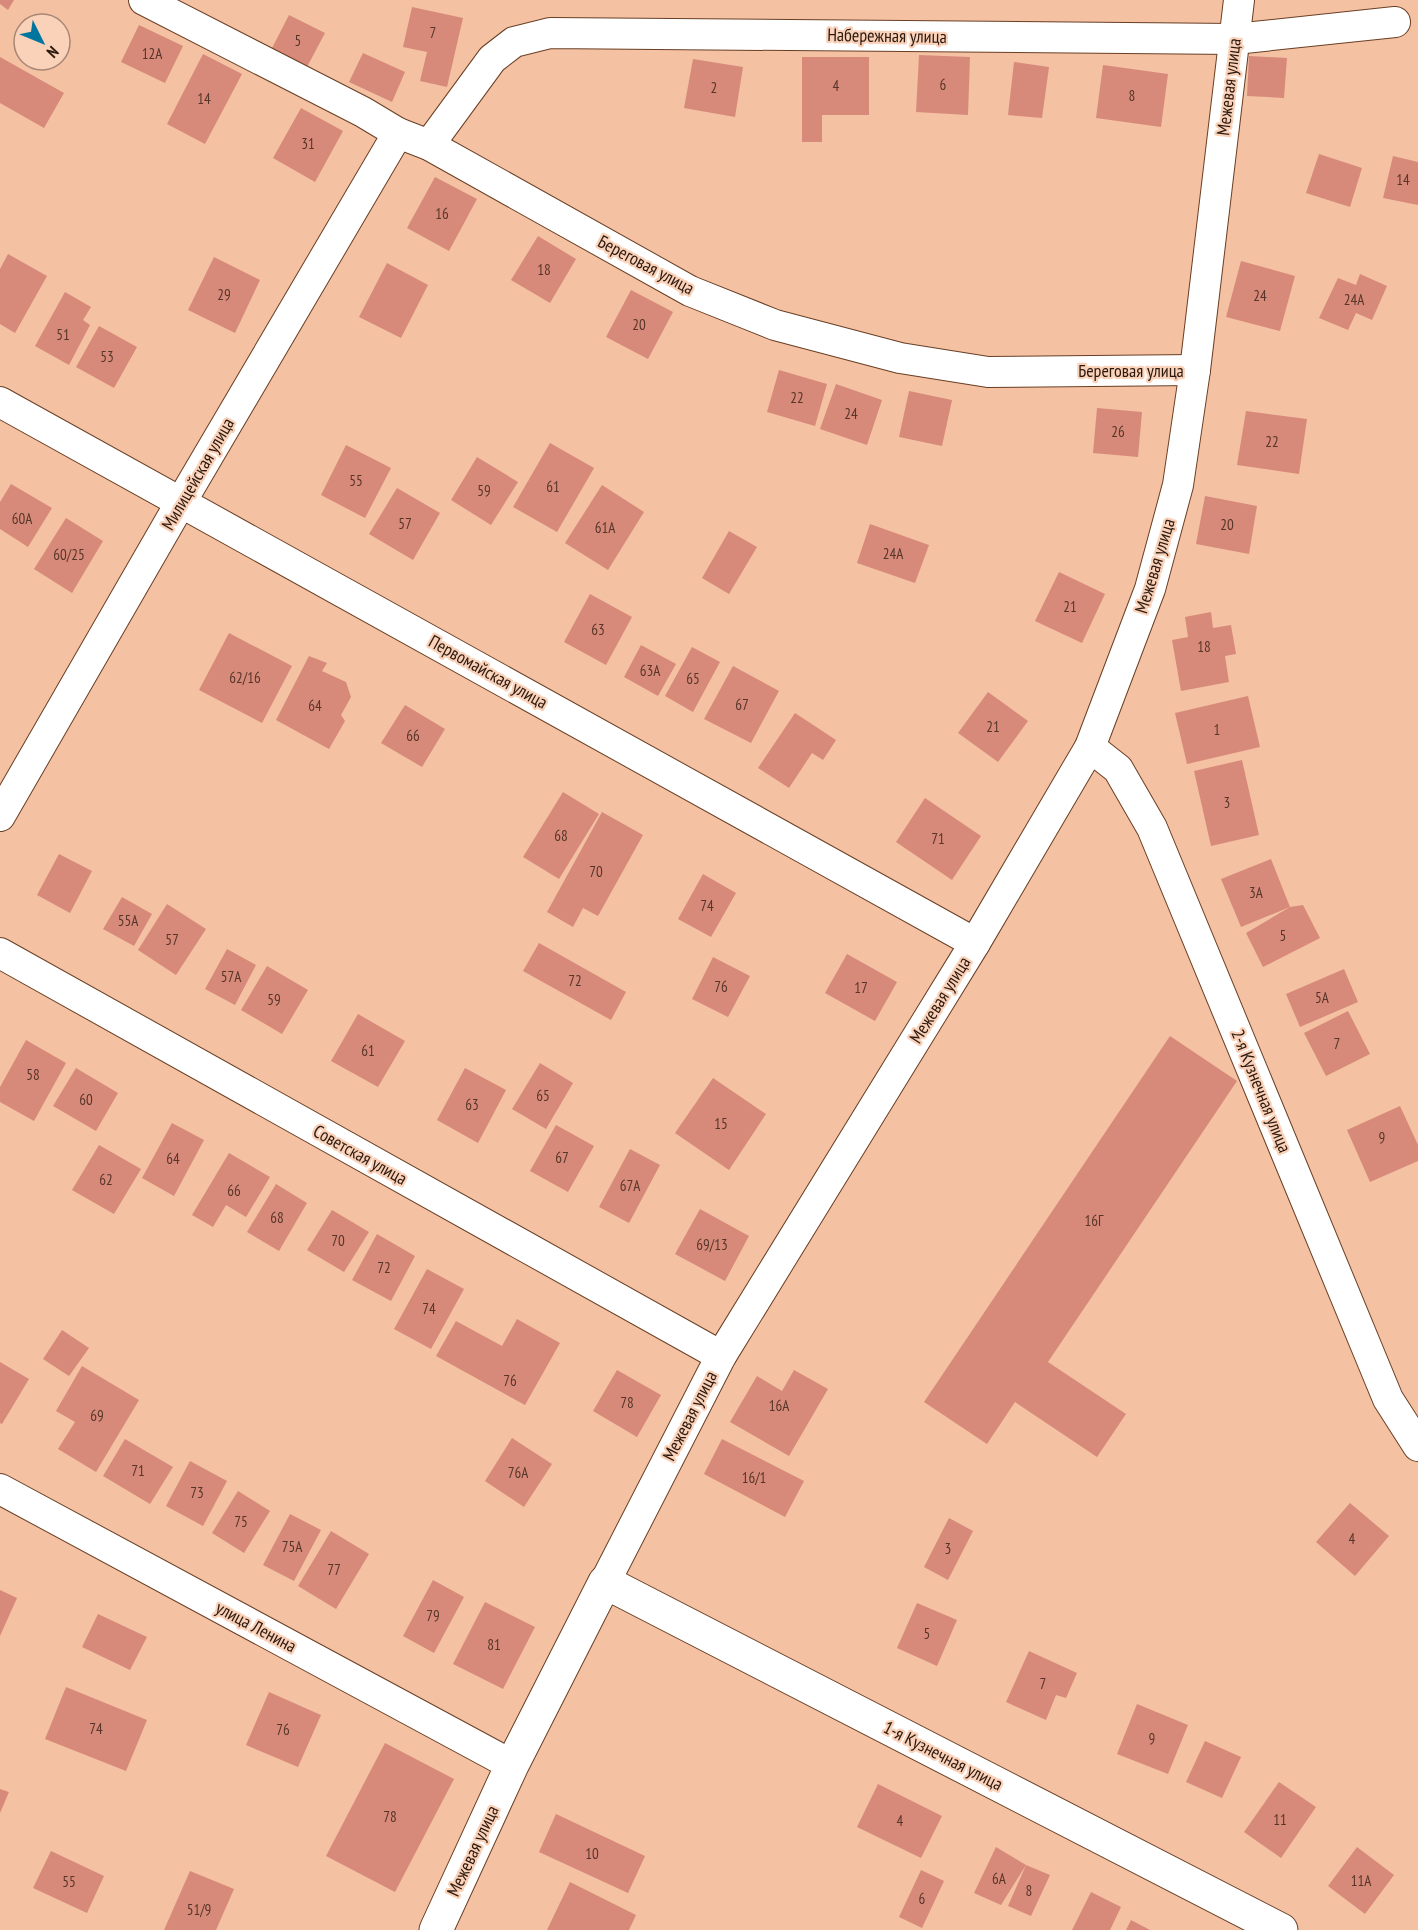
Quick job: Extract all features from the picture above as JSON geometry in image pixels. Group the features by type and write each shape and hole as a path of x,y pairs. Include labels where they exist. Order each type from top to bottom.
{"street":[{"name":"Береговая улица","path":"144,0 363,112 398,133 429,146 690,291 775,326 900,358 988,372 1196,370"},
{"name":"Межевая улица","path":"436,1930 512,1765 721,1356 975,943 1090,747 1150,589 1178,485 1196,370 1239,0"},
{"name":"Набережная улица","path":"429,146 492,59 514,42 550,33 1235,39 1395,22"},
{"name":"Милицейская улица","path":"0,816 398,133"},
{"name":"Первомайская улица","path":"0,402 975,943"},
{"name":"2-я Кузнечная улица","path":"1090,747 1118,769 1152,828 1388,1399 1418,1446"},
{"name":"Советская улица","path":"0,953 721,1356"},
{"name":"улица Ленина","path":"0,1489 512,1765"},
{"name":"1-я Кузнечная улица","path":"605,1582 1281,1930"}],"building":[{"path":"0,0 14,0 8,10 0,4"},
{"path":"412,7 463,18 447,87 420,81 427,52 403,47"},
{"path":"289,15 325,33 307,67 271,50"},
{"path":"139,25 183,46 165,83 121,62"},
{"path":"363,53 405,72 392,102 349,82"},
{"path":"203,54 242,74 205,144 167,124"},
{"path":"919,55 970,57 968,115 916,112"},
{"path":"1249,56 1287,58 1284,98 1247,96"},
{"path":"0,57 12,64 12,72 27,72 64,93 44,128 0,103"},
{"path":"802,57 869,57 869,115 822,115 822,142 802,142"},
{"path":"693,59 743,67 735,117 684,108"},
{"path":"1014,62 1049,67 1042,118 1008,115"},
{"path":"1103,65 1168,74 1161,127 1096,118"},
{"path":"301,108 343,131 315,182 273,158"},
{"path":"1319,154 1362,168 1350,207 1306,193"},
{"path":"1393,156 1418,162 1418,205 1383,198"},
{"path":"435,177 477,199 449,251 407,228"},
{"path":"538,236 576,259 550,303 511,280"},
{"path":"8,254 47,276 15,333 0,324 0,269"},
{"path":"214,257 260,280 235,333 188,310"},
{"path":"1241,261 1295,276 1280,331 1226,317"},
{"path":"387,263 428,285 401,338 359,317"},
{"path":"1360,274 1387,286 1372,320 1356,313 1348,330 1319,318 1338,278 1356,285"},
{"path":"631,290 673,312 648,359 606,337"},
{"path":"65,292 91,307 83,320 90,325 69,365 35,346"},
{"path":"99,326 137,347 114,388 76,367"},
{"path":"779,370 827,384 815,426 767,412"},
{"path":"836,384 882,400 867,445 820,429"},
{"path":"909,391 952,400 942,446 899,437"},
{"path":"1097,408 1142,412 1138,457 1093,453"},
{"path":"1246,411 1307,419 1299,474 1237,465"},
{"path":"550,443 594,468 557,532 513,507"},
{"path":"346,445 391,468 365,518 321,495"},
{"path":"477,457 518,482 491,525 451,500"},
{"path":"11,484 52,508 28,547 0,529 0,502"},
{"path":"602,485 644,512 608,570 565,543"},
{"path":"397,488 440,513 413,560 369,534"},
{"path":"1205,496 1257,506 1249,554 1196,544"},
{"path":"66,518 103,541 72,593 34,569"},
{"path":"870,524 929,545 915,583 857,563"},
{"path":"729,531 757,547 729,594 702,578"},
{"path":"1059,572 1105,594 1082,643 1035,621"},
{"path":"590,594 632,617 606,665 564,642"},
{"path":"1211,612 1213,628 1231,625 1236,654 1225,656 1229,682 1181,691 1172,640 1188,637 1185,617"},
{"path":"229,633 292,666 262,723 199,690"},
{"path":"641,645 676,664 658,696 624,677"},
{"path":"692,647 720,662 693,712 665,696"},
{"path":"309,656 327,663 322,671 346,682 351,697 341,715 345,721 329,749 276,720"},
{"path":"733,666 779,691 751,743 704,719"},
{"path":"988,692 1028,721 998,762 958,733"},
{"path":"1248,696 1260,747 1187,764 1175,713"},
{"path":"405,705 445,729 422,767 381,743"},
{"path":"795,713 836,740 823,760 812,753 789,788 758,768"},
{"path":"1242,760 1259,835 1211,846 1194,771"},
{"path":"563,792 599,814 559,879 523,857"},
{"path":"925,798 981,836 952,880 896,842"},
{"path":"602,812 643,835 598,916 583,908 573,927 547,912"},
{"path":"59,854 92,871 70,913 37,895"},
{"path":"1271,859 1290,907 1241,927 1221,879"},
{"path":"703,874 736,893 711,937 678,919"},
{"path":"122,897 152,914 134,946 103,929"},
{"path":"167,904 206,929 176,975 138,950"},
{"path":"1303,905 1320,938 1263,967 1246,933 1290,907"},
{"path":"539,943 626,992 611,1020 523,971"},
{"path":"227,949 256,965 235,1005 205,989"},
{"path":"847,954 897,982 875,1021 825,993"},
{"path":"713,957 750,976 728,1017 692,999"},
{"path":"267,966 308,990 282,1034 241,1010"},
{"path":"1344,969 1358,1002 1300,1027 1286,994"},
{"path":"1348,1011 1370,1054 1326,1076 1304,1033"},
{"path":"358,1014 405,1041 378,1087 331,1061"},
{"path":"1170,1036 1237,1081 1048,1362 1126,1414 1097,1457 1015,1402 987,1444 924,1402"},
{"path":"26,1040 66,1063 34,1121 0,1102 0,1087"},
{"path":"540,1063 573,1083 546,1129 512,1109"},
{"path":"76,1068 118,1093 96,1131 53,1106"},
{"path":"465,1068 506,1090 478,1143 437,1120"},
{"path":"713,1078 766,1114 729,1170 675,1133"},
{"path":"1400,1106 1418,1145 1418,1161 1370,1182 1347,1130"},
{"path":"172,1123 204,1140 174,1196 142,1178"},
{"path":"556,1125 594,1146 568,1192 530,1171"},
{"path":"99,1145 141,1169 114,1214 72,1190"},
{"path":"630,1149 660,1165 629,1223 599,1207"},
{"path":"229,1153 270,1177 246,1217 226,1205 213,1227 192,1215"},
{"path":"276,1184 307,1203 279,1251 247,1232"},
{"path":"700,1209 749,1236 725,1281 675,1254"},
{"path":"332,1210 369,1232 344,1272 307,1250"},
{"path":"377,1234 415,1256 391,1301 352,1280"},
{"path":"427,1269 464,1289 431,1349 394,1329"},
{"path":"517,1319 560,1343 525,1405 436,1356 456,1321 502,1346"},
{"path":"62,1330 89,1348 69,1376 43,1359"},
{"path":"0,1362 29,1379 2,1424 0,1423"},
{"path":"82,1366 139,1400 96,1472 58,1449 75,1422 56,1411"},
{"path":"617,1370 661,1395 637,1437 593,1411"},
{"path":"794,1370 828,1389 789,1456 730,1422 757,1376 782,1391"},
{"path":"512,1438 552,1464 524,1507 485,1481"},
{"path":"125,1439 173,1467 150,1504 103,1476"},
{"path":"722,1439 804,1481 785,1517 704,1474"},
{"path":"190,1461 227,1481 203,1526 166,1506"},
{"path":"238,1491 270,1511 244,1553 212,1533"},
{"path":"1350,1503 1389,1536 1355,1576 1316,1542"},
{"path":"290,1514 321,1530 294,1581 263,1565"},
{"path":"949,1518 973,1531 948,1580 924,1567"},
{"path":"331,1531 369,1554 336,1609 298,1586"},
{"path":"433,1580 464,1597 434,1653 403,1636"},
{"path":"0,1590 17,1598 0,1636"},
{"path":"485,1602 535,1627 503,1689 453,1664"},
{"path":"917,1603 957,1620 937,1666 897,1648"},
{"path":"98,1614 147,1637 130,1670 82,1647"},
{"path":"1029,1651 1077,1673 1066,1698 1056,1695 1046,1720 1006,1702"},
{"path":"66,1687 147,1720 126,1771 45,1739"},
{"path":"269,1692 321,1715 298,1767 246,1745"},
{"path":"1137,1704 1188,1725 1168,1774 1117,1754"},
{"path":"1205,1741 1241,1757 1222,1798 1186,1782"},
{"path":"385,1743 454,1779 395,1892 326,1856"},
{"path":"1279,1782 1316,1807 1281,1858 1244,1832"},
{"path":"878,1784 942,1816 921,1858 857,1827"},
{"path":"0,1789 9,1792 0,1813"},
{"path":"556,1814 645,1856 628,1893 539,1852"},
{"path":"996,1847 1026,1865 1001,1905 974,1893"},
{"path":"1357,1847 1394,1875 1365,1914 1328,1886"},
{"path":"51,1851 104,1876 87,1913 33,1888"},
{"path":"1026,1865 1050,1875 1031,1916 1008,1906"},
{"path":"921,1870 944,1881 922,1928 899,1917"},
{"path":"190,1871 234,1889 216,1930 164,1930"},
{"path":"570,1882 636,1915 629,1930 547,1930"},
{"path":"1091,1892 1121,1907 1110,1930 1072,1930"},
{"path":"1131,1920 1150,1930 1126,1930"}]}
